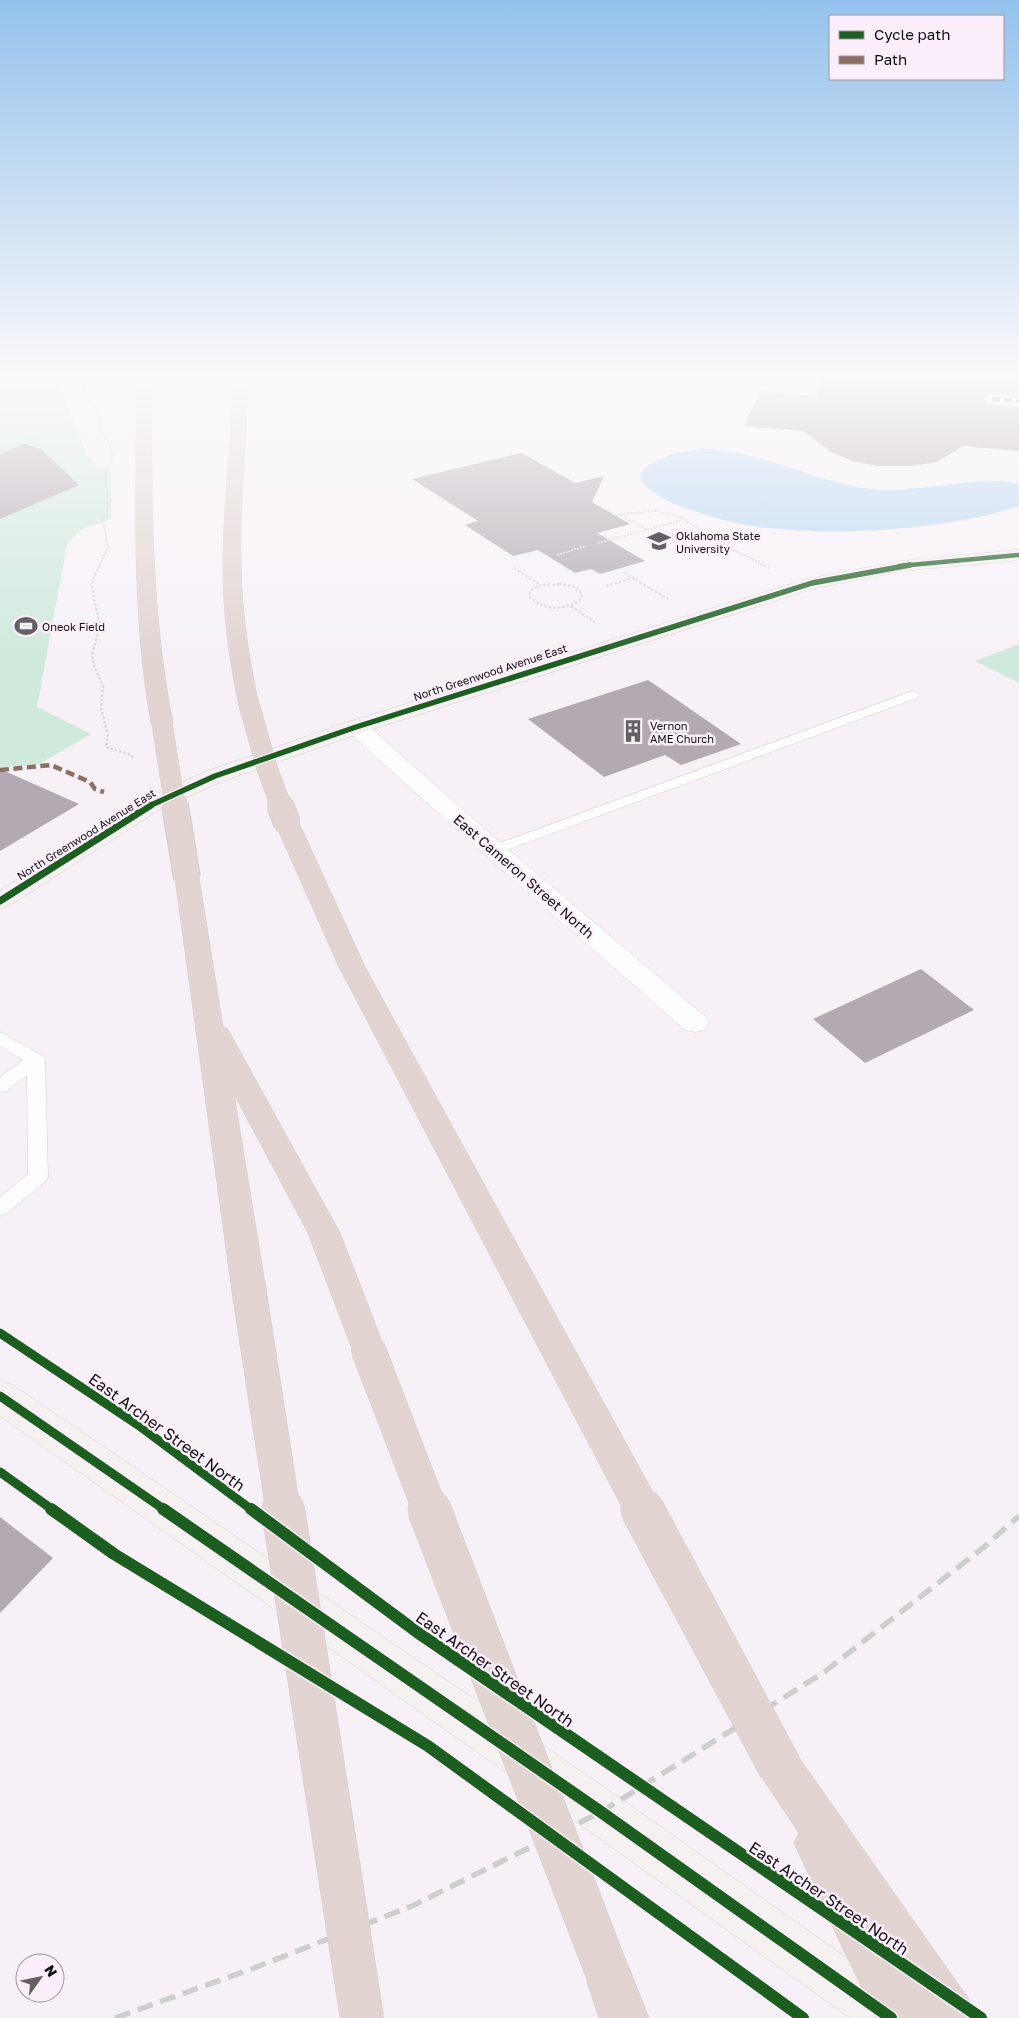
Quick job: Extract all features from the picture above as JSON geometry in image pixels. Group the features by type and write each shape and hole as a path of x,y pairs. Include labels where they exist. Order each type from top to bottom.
{"highway":[{"path":"144,473 144,563 156,687 362,2018"},
{"path":"236,473 232,586 238,645 248,701 267,768 287,823 352,967 780,1767 900,2018"},
{"path":"207,1018 324,1233 624,2018"},
{"path":"780,1767 954,2018"}],"street":[{"name":"North Greenwood Avenue East","path":"0,901 150,805 215,776 356,727 812,583 893,568 1019,555"},
{"name":"East Cameron Street North","path":"356,727 494,850 695,1023"},
{"path":"0,1396 593,1806 891,2018"}],"lane":[{"path":"494,850 912,695"},
{"path":"0,1038 36,1059"},
{"path":"0,1086 36,1059"},
{"path":"0,1208 38,1177 36,1059"}],"path":[{"path":"103,473 104,489 111,500 106,506 103,518 104,532 108,545 105,560 96,570 93,581 92,596 99,613 100,628 93,644 92,660 96,673 104,686 100,704 109,738 106,747 131,754 137,762"},
{"path":"615,515 661,511 686,519 718,540 772,570"},
{"path":"621,514 647,529"},
{"path":"598,543 686,519"},
{"path":"557,555 586,546"},
{"path":"514,568 541,585"},
{"path":"624,573 670,600"},
{"path":"606,586 633,578"},
{"path":"559,584 579,590 582,594 581,599 571,606 552,607 536,603 530,599 529,594 531,590 541,585 559,584"},
{"path":"571,606 596,622"}],"green space":[{"name":"Oneok Field","path":"0,473 111,473 111,519 80,530 67,545 37,707 91,734 39,764 0,767"},
{"path":"1019,644 1019,683 975,661"}],"water":[{"path":"642,473 807,473 849,485 888,490 1000,481 1018,483 1019,506 989,515 956,521 884,530 811,531 778,529 733,522 684,508 656,494 640,479"}],"building":[{"path":"0,473 67,473 79,485 0,519"},
{"path":"437,473 558,473 575,483 604,476 592,502 630,524 597,533 645,561 600,574 591,569 575,573 538,550 513,556 465,525 478,521 412,479"},
{"name":"Vernon AME Church","path":"648,680 741,744 681,765 665,755 604,777 528,719"},
{"path":"0,769 79,804 0,851"},
{"path":"921,969 974,1010 865,1063 813,1019"},
{"path":"0,1517 53,1558 0,1613"}],"railway":[{"path":"115,2018 254,1968 412,1906 601,1812 823,1673 984,1547 1019,1516"}],"marked path":[{"path":"0,770 51,765 90,782 95,789 104,792"}],"cycle path":[{"path":"0,901 151,805 215,776 356,727 812,583 902,566 1019,555"},
{"name":"East Archer Street North","path":"0,1333 138,1425 417,1632 981,2018"},
{"path":"0,1396 601,1812 891,2018"},
{"path":"0,1472 114,1554 428,1746 803,2018"}],"place":[{"name":"Oklahoma State University","path":"659,541"},
{"name":"Oneok Field","path":"26,626"},
{"name":"Vernon AME Church","path":"633,731"}]}
